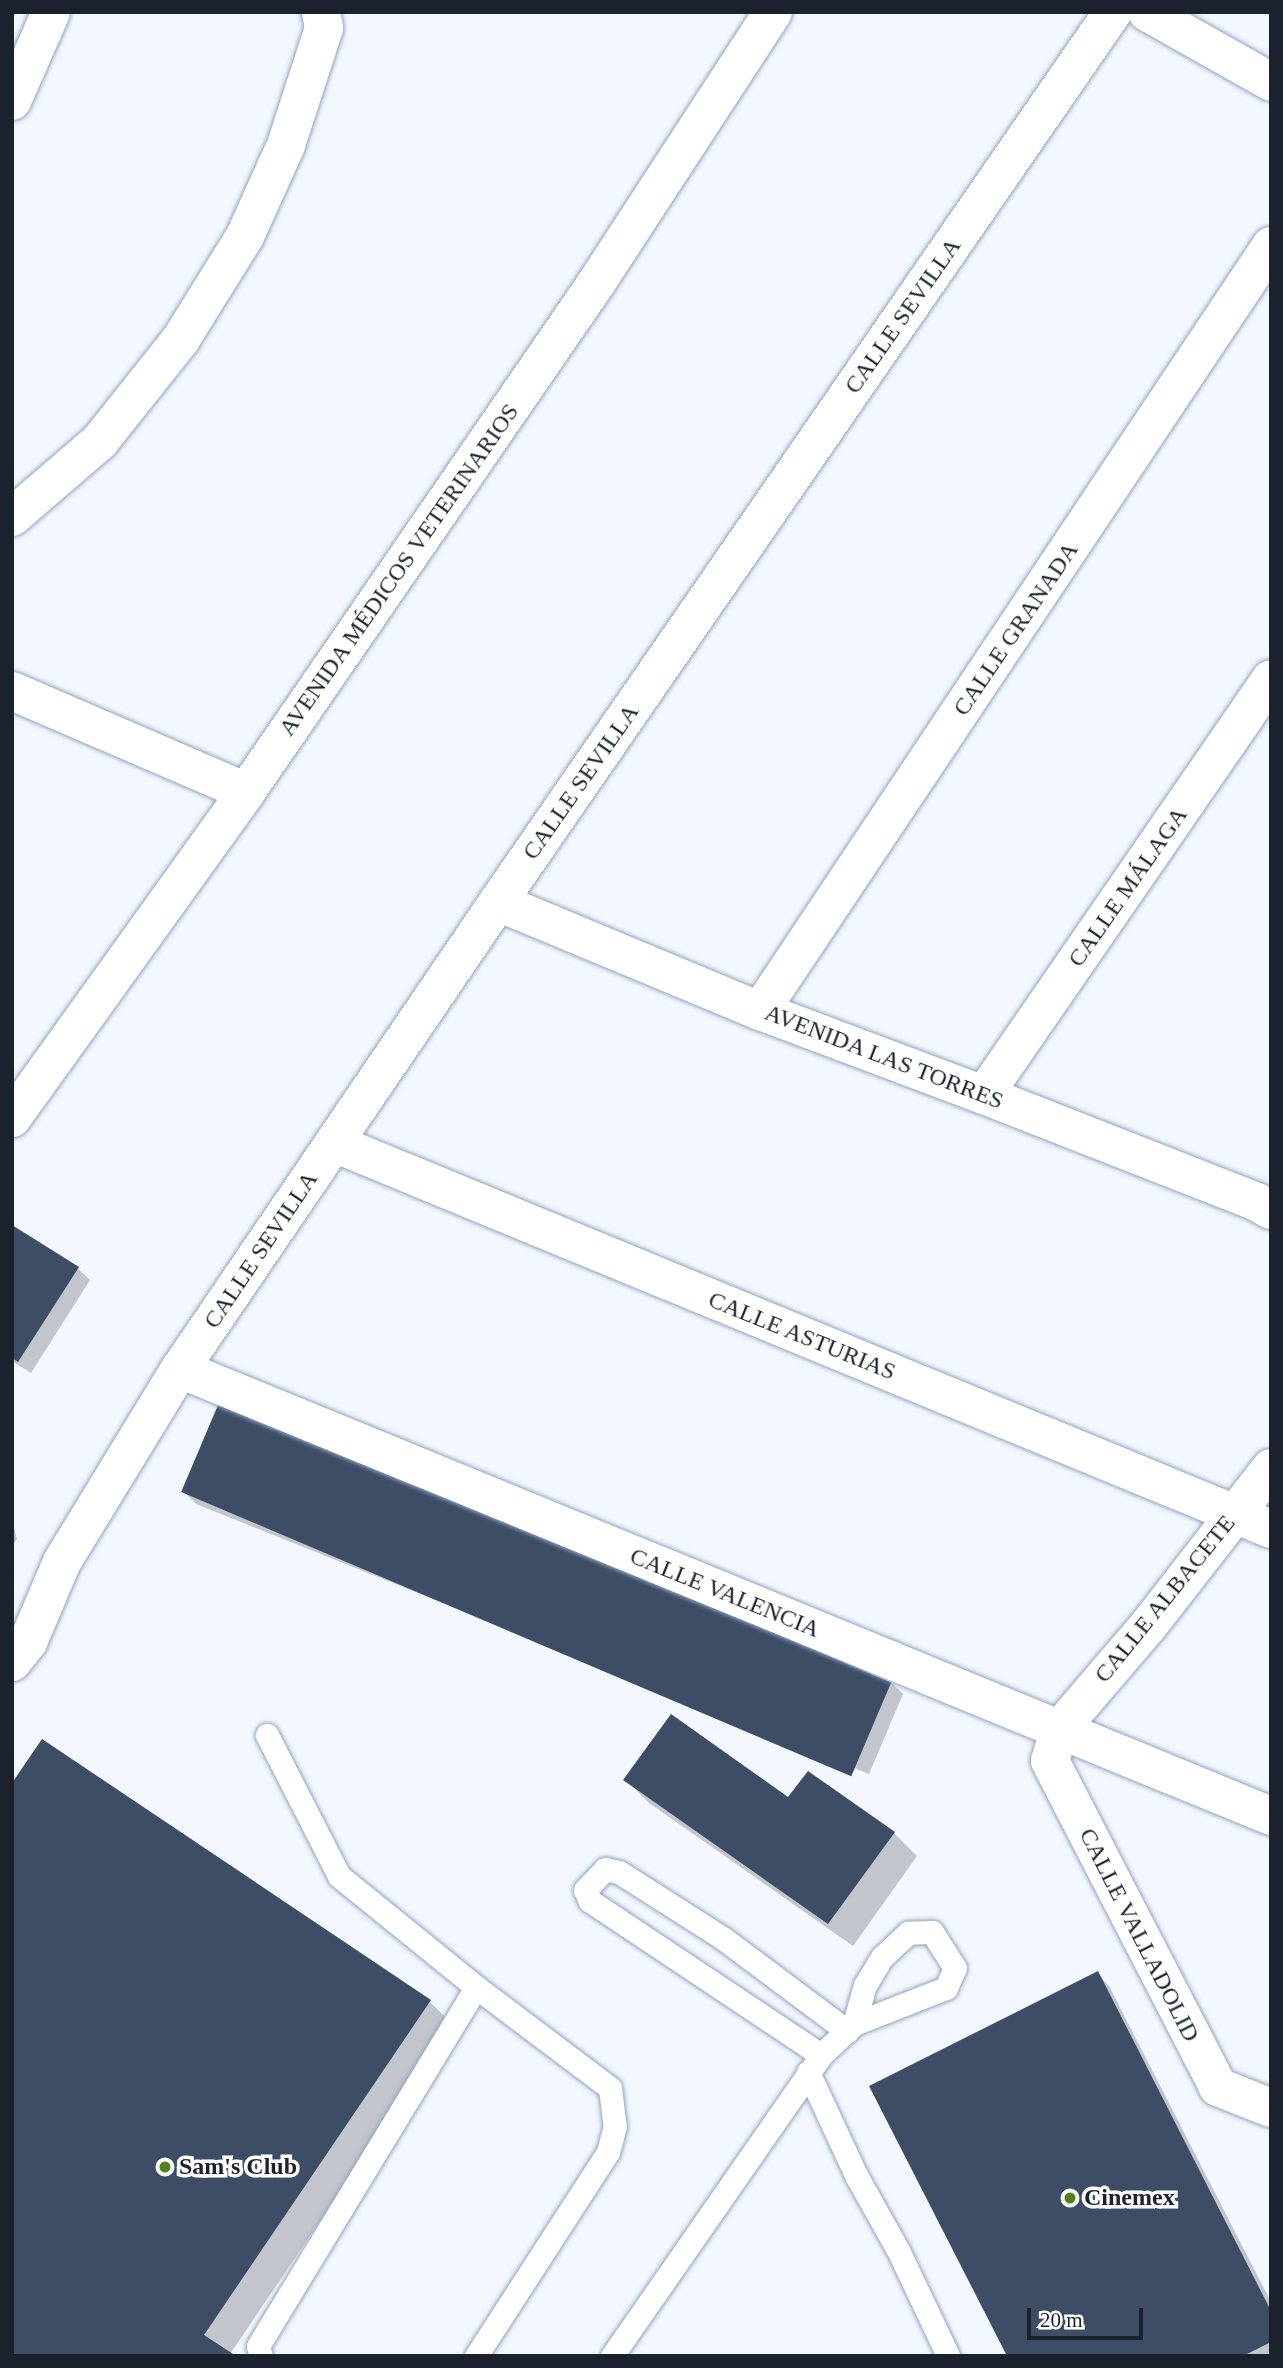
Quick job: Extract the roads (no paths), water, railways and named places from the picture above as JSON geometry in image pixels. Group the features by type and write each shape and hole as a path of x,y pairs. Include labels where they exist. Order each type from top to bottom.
{"street":[{"path":"12,101 51,12"},
{"path":"12,517 100,442 181,339 245,236 286,145 324,28 321,12"},
{"name":"AVENIDA MÉDICOS VETERINARIOS","path":"12,1118 246,792 597,282 773,12"},
{"name":"CALLE SEVILLA","path":"12,1662 28,1642 62,1562 180,1369 498,902 1114,12"},
{"path":"1147,12 1271,82"},
{"name":"CALLE GRANADA","path":"760,1011 1271,246"},
{"name":"CALLE MÁLAGA","path":"984,1095 1271,679"},
{"path":"12,691 246,792"},
{"name":"AVENIDA LAS TORRES","path":"498,902 760,1011 1244,1196 1271,1210"},
{"name":"CALLE ASTURIAS","path":"334,1143 1271,1529"},
{"name":"CALLE VALENCIA","path":"180,1369 1271,1816"},
{"name":"CALLE ALBACETE","path":"1059,1730 1148,1626 1271,1468"},
{"name":"CALLE SEVILLA","path":"12,1609 62,1562"},
{"name":"CALLE VALLADOLID","path":"1059,1730 1050,1761 1218,2087 1271,2108"}],"lane":[{"path":"267,1735 339,1876 475,1987 610,2088 615,2126 608,2152 476,2356"},
{"path":"850,2027 767,1973 724,1939 618,1872 605,1869 585,1890 590,1901 747,2004 815,2063 857,2177 898,2250 948,2356"},
{"path":"612,2356 815,2063 850,2027 946,1988 954,1968 932,1932 908,1933 882,1957 865,1985 850,2027"},
{"path":"747,2004 767,1973"},
{"path":"261,2356 258,2346 475,1987"}],"place":[{"name":"Sam's Club","path":"165,2167"},
{"name":"Cinemex","path":"1070,2198"}]}
